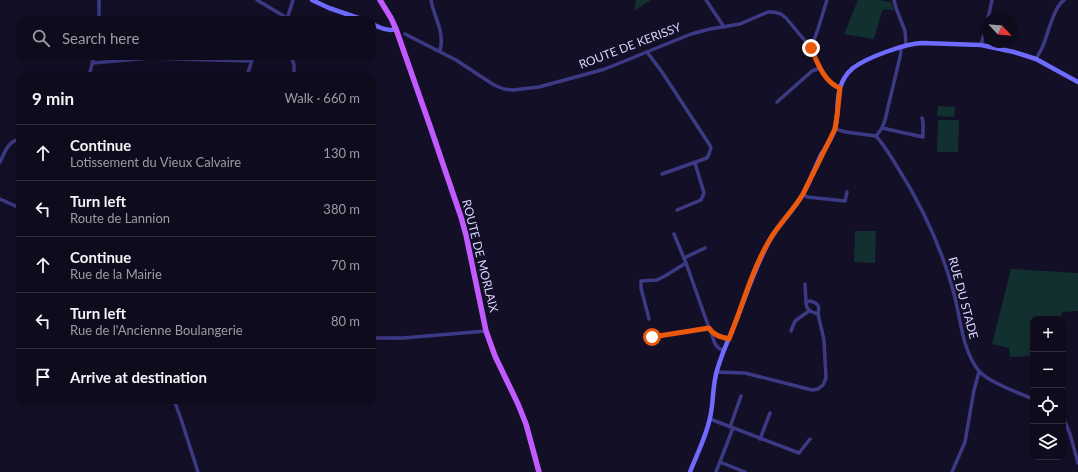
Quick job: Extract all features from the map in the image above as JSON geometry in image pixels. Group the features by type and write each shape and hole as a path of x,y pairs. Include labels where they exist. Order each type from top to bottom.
{"main road":[{"name":"ROUTE DE MORLAIX","path":"380,0 396,29 461,216 486,331 495,356 526,424 539,472"}],"street":[{"path":"99,0 99,16"},
{"path":"257,0 282,16"},
{"path":"288,16 293,0"},
{"path":"312,0 352,16"},
{"path":"431,0 441,33 442,45 440,51"},
{"path":"706,0 724,27"},
{"path":"811,48 827,0"},
{"path":"894,0 905,31 906,45"},
{"path":"989,12 992,0"},
{"path":"1036,59 1042,49 1053,18 1060,4 1064,0"},
{"name":"ROUTE DE KERISSY","path":"405,34 456,60 494,85 504,89 513,90 539,87 604,69 691,34 740,24 768,12 774,12 781,14 786,18 811,48 820,68 829,81 840,88"},
{"path":"376,26 393,30 396,29"},
{"path":"690,472 710,419 716,372 750,282 772,237 803,194 835,129 840,88 848,73 875,56 906,45 922,42 981,45 1014,52 1036,59 1078,82"},
{"path":"835,129 876,136 882,128 885,120 901,51 900,47"},
{"path":"647,52 662,72 711,147 707,158 695,164 662,174"},
{"path":"91,72 93,60"},
{"path":"93,63 127,60"},
{"path":"215,60 249,60"},
{"path":"248,72 252,60"},
{"path":"292,60 294,72"},
{"path":"777,102 812,71 820,68"},
{"path":"882,128 923,137 922,118"},
{"name":"RUE DU STADE","path":"876,136 884,145 911,189 935,239 952,284 966,347 980,372 990,380 1030,399"},
{"path":"0,162 8,145 16,140"},
{"path":"677,210 701,200 704,193 695,164"},
{"path":"803,194 807,197 846,201 847,192"},
{"path":"0,198 16,206"},
{"path":"674,234 716,346 724,351"},
{"path":"684,258 705,248"},
{"path":"649,319 641,288 642,280 657,280 686,263"},
{"path":"805,284 806,307 809,311 818,314"},
{"path":"716,372 745,373 812,390 818,389 823,385 826,378 824,340 818,314 819,308 816,302 806,302"},
{"path":"791,331 795,321 809,311"},
{"path":"652,337 709,328"},
{"path":"376,338 403,338 486,331"},
{"path":"712,333 729,339"},
{"path":"952,472 965,442 974,390 980,372"},
{"path":"716,472 741,396"},
{"path":"175,404 198,472"},
{"path":"760,439 770,414"},
{"path":"710,419 799,453 810,439"},
{"path":"1066,424 1078,462"},
{"path":"720,462 745,472"}],"green space":[{"path":"636,0 651,0 634,11"},
{"path":"858,0 879,0 891,2 894,10 885,9 882,11 874,39 844,34"},
{"path":"938,106 955,107 954,117 937,116"},
{"path":"938,120 959,120 958,152 937,152"},
{"path":"855,231 876,231 875,263 854,262"},
{"path":"1011,269 1078,273 1078,311 1062,312 1061,316 1030,316 1030,356 1010,357 1009,348 992,344"}],"route":[{"path":"652,337 709,328 712,333 729,339 761,257 772,237 803,194 835,129 840,88 829,81 820,68 811,48"}]}
